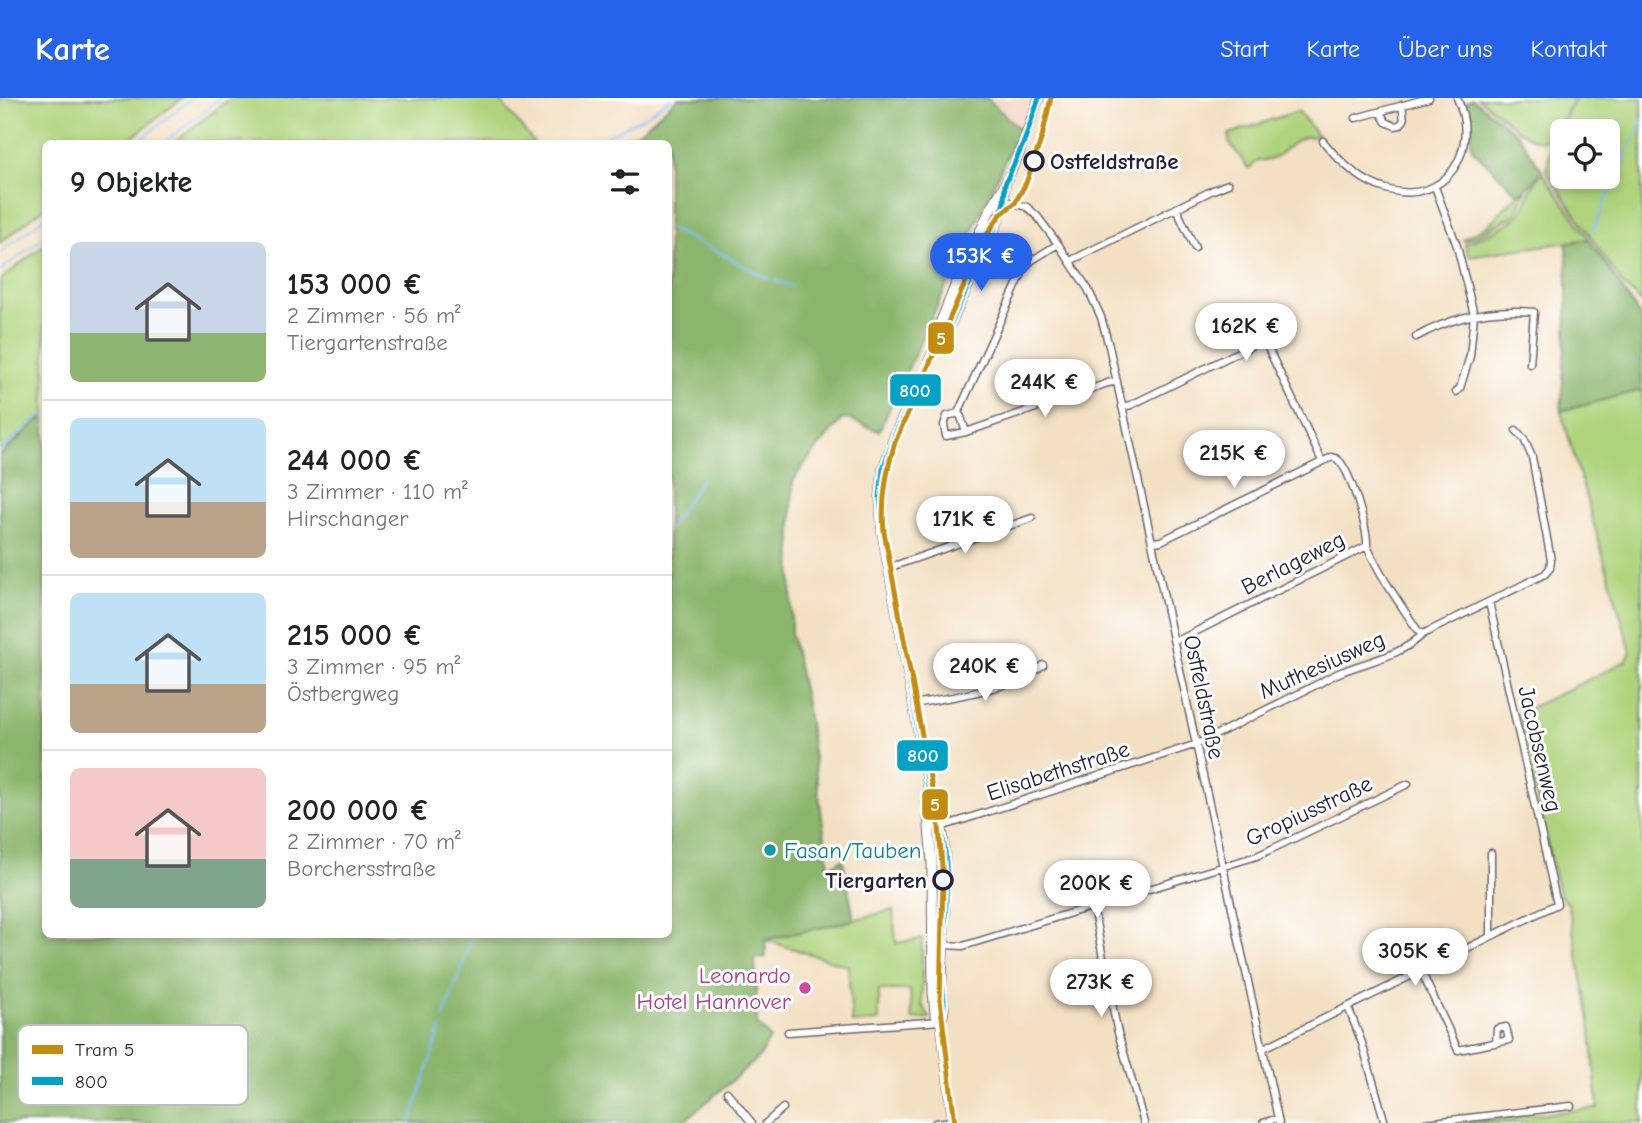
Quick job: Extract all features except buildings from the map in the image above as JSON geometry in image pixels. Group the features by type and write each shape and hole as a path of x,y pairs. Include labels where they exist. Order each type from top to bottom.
{"main road":[{"path":"953,1122 941,1021 944,1014 944,839 935,803 930,796 888,568 880,513 881,483 895,434 934,349 935,336 955,286 1000,200 1040,98"},
{"path":"930,796 927,803 932,862 933,992 935,1014 941,1021"}],"street":[{"path":"1356,118 1429,98"},
{"path":"1323,141 1332,153 1352,170 1376,185 1399,192 1435,187 1455,167 1464,146 1465,120 1457,98"},
{"path":"1380,111 1386,122 1400,125 1404,120 1402,105"},
{"path":"1070,261 1228,184"},
{"path":"1435,187 1457,246 1474,314 1468,364 1460,388 1456,392"},
{"name":"Ostfeldstraße","path":"1000,200 1027,207 1037,216 1088,289 1101,317 1153,542 1278,1121"},
{"path":"1176,208 1195,248"},
{"path":"958,414 1026,267 1058,244"},
{"path":"1416,337 1433,327 1474,314 1508,311 1543,314"},
{"path":"1530,364 1534,312"},
{"path":"1122,407 1262,342 1267,346 1322,461 1161,541 1153,542"},
{"path":"958,414 947,416 944,425 946,436 966,432 1117,381"},
{"path":"958,414 966,432"},
{"name":"Muthesiusweg","path":"1197,744 1331,675 1381,658 1415,642 1423,634 1545,574 1550,568 1551,560 1532,457 1524,439 1516,430"},
{"name":"Berlageweg","path":"1174,640 1181,639 1367,546 1356,493 1344,470 1336,458 1322,461"},
{"path":"888,568 1032,518"},
{"name":"Muthesiusweg","path":"1367,546 1387,586 1423,634"},
{"name":"Jacobsenweg","path":"1489,602 1557,904 1491,936"},
{"path":"913,704 995,687 1025,677 1043,665"},
{"name":"Elisabethstraße","path":"930,828 1197,744"},
{"name":"Gropiusstraße","path":"945,945 963,946 1257,856 1408,785"},
{"path":"1262,1049 1491,936 1491,853"},
{"path":"1093,907 1117,1029 1144,1123"},
{"path":"1421,971 1458,1050 1496,1043"},
{"path":"1348,1007 1362,1043 1385,1123"},
{"path":"788,1032 941,1021"},
{"path":"727,1092 752,1123"},
{"path":"1425,1123 1571,1106"},
{"path":"766,1123 783,1108"},
{"path":"1264,1123 1278,1121"},
{"path":"935,1123 953,1122"}],"shaded area":[{"path":"992,98 1033,98 1022,130"}],"green space":[{"path":"0,98 182,98 129,140 42,140 42,209 0,243"},
{"path":"231,98 498,98 532,140 177,140"},
{"name":"Tiergarten","path":"678,98 987,98 1022,132 1013,143 879,431 842,419 793,481 791,634 806,703 829,867 843,859 854,920 765,940 766,957 755,958 757,1024 770,1038 754,1062 682,1123 0,1123 0,456 42,419 42,938 672,938 672,140 619,140 639,132"},
{"path":"1478,98 1573,98 1562,119 1550,119 1550,139 1533,139"},
{"path":"1576,98 1642,98 1642,303 1624,286 1559,189 1620,189 1620,119 1565,119"},
{"path":"1473,99 1517,134 1542,170 1526,190 1518,194 1472,149 1469,114 1465,103"},
{"path":"1298,111 1319,137 1302,138 1276,157 1265,161 1258,160 1249,169 1229,142 1229,134"},
{"path":"1550,152 1550,176 1546,170"},
{"path":"1543,173 1550,183 1550,189 1554,189 1589,239 1469,256 1465,244 1518,216"},
{"path":"1526,190 1516,214 1464,241 1463,239 1488,225 1518,194"},
{"path":"1589,239 1642,319 1642,390 1561,411 1567,315 1567,243"},
{"path":"42,246 42,419 0,456 0,280"},
{"path":"1642,390 1642,1123 1458,1123 1598,1108 1590,1021 1568,904 1559,894 1518,714 1626,661 1631,652 1561,411"},
{"path":"893,910 896,943 922,939 922,1004 930,1018 912,1019 910,990 879,990 879,1021 852,1023 848,966 765,940 828,926"}],"waterway":[{"path":"140,140 192,98"},
{"path":"168,140 220,98"},
{"path":"599,140 644,117 671,98"},
{"path":"1592,232 1642,121"},
{"path":"0,253 42,219"},
{"path":"672,230 769,279"},
{"path":"0,271 42,239"},
{"path":"775,281 792,286"},
{"path":"0,451 42,416"},
{"path":"672,524 701,480"},
{"path":"444,1017 472,938"},
{"path":"410,1123 441,1028"}],"tram line":[{"name":"5","path":"955,1123 940,1000 943,880 939,826 884,532 884,498 895,442 986,236 1000,215 1015,203 1026,183 1042,137 1051,98"}],"transit line":[{"name":"800","path":"953,1123 941,1021 944,1003 942,973 946,860 938,817 930,796 882,532 880,497 883,469 895,434 934,350 945,336 999,219 1005,184 1024,142 1039,98"}],"place":[{"name":"Ostfeldstraße","path":"1034,161"},
{"name":"Fasan/Tauben","path":"770,850"},
{"name":"Tiergarten","path":"943,880"},
{"name":"Leonardo Hotel Hannover","path":"805,988"}]}
